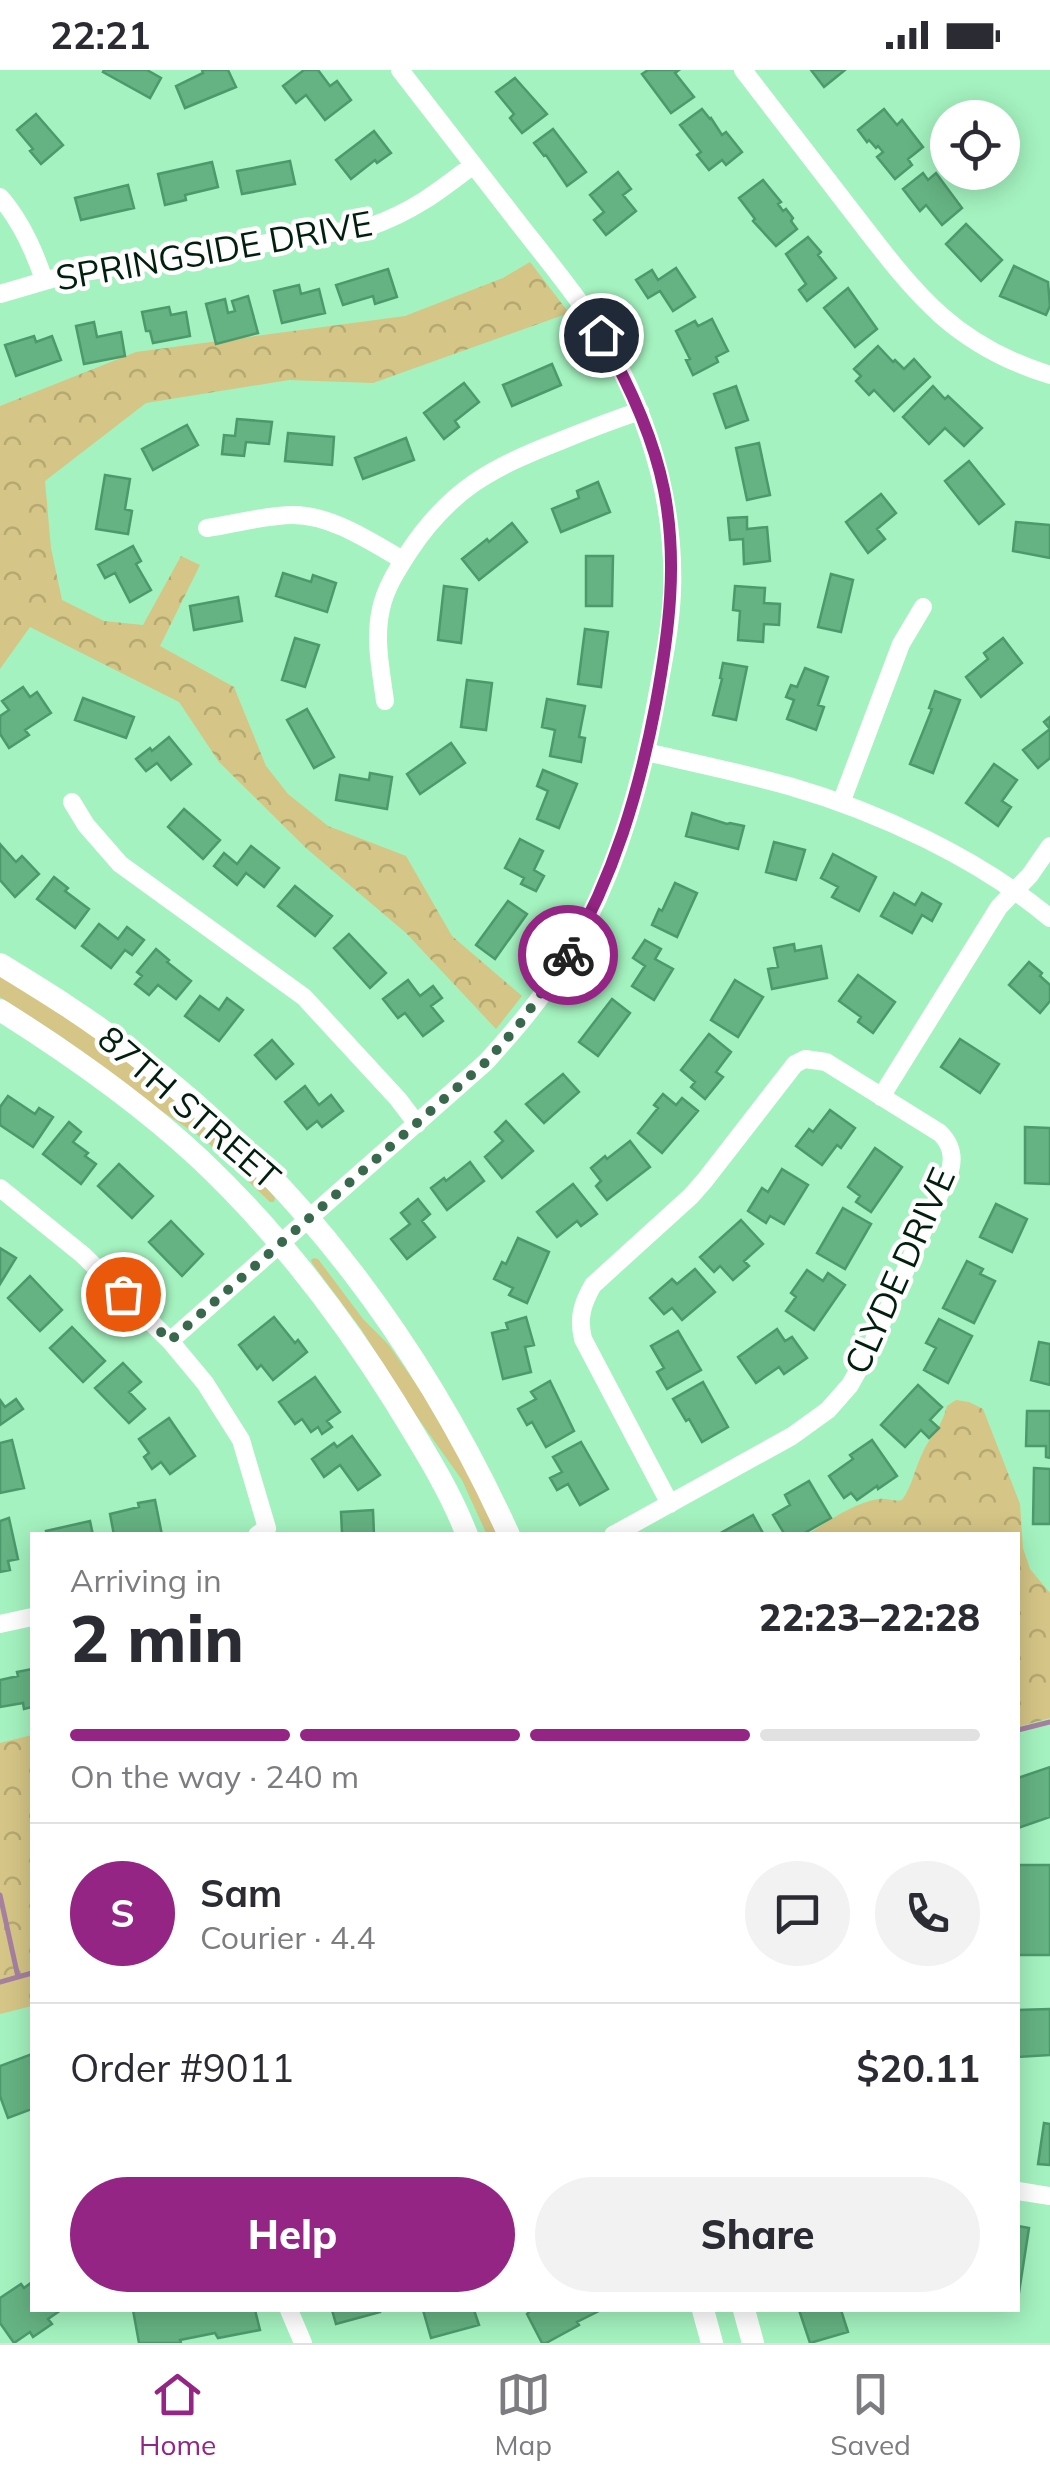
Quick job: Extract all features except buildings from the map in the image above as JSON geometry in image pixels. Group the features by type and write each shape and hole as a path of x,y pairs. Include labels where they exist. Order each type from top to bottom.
{"street":[{"path":"170,1341 486,1062 560,969 582,933 614,862 642,774 668,637 672,558 664,490 640,411 601,335 568,285 400,70"},
{"path":"743,70 903,277 933,310 980,345 1050,375"},
{"name":"SPRINGSIDE DRIVE","path":"0,294 65,275 369,227 398,217 423,202 474,164"},
{"path":"0,197 18,220 44,280"},
{"path":"385,701 378,632 381,607 392,579 416,540 450,501 498,466 640,411"},
{"path":"207,528 281,516 308,516 340,527 403,560"},
{"path":"841,802 902,644 923,607"},
{"path":"646,752 841,802 916,835 1014,892 1050,918"},
{"path":"72,802 86,825 120,864 304,997 417,1124"},
{"path":"881,1096 1000,907 1050,846"},
{"name":"87TH STREET","path":"0,964 136,1054 231,1137 310,1218 405,1345 455,1426 508,1532"},
{"name":"87TH STREET","path":"0,1010 146,1113 200,1160 280,1244 373,1368 424,1449 466,1532"},
{"name":"CLYDE DRIVE","path":"619,1532 670,1504 792,1436 828,1410 850,1384 870,1348 952,1164 947,1140 826,1062 805,1059 795,1064 706,1180 593,1285 580,1313 583,1339 670,1504"},
{"path":"0,1188 83,1255 170,1341 205,1384 241,1440 267,1528 261,1532"},
{"path":"0,1624 30,1617"},
{"path":"1020,2191 1050,2196"},
{"path":"289,2312 302,2343"},
{"path":"703,2312 712,2343"},
{"path":"745,2312 753,2343"}],"green space":[{"path":"530,262 569,313 373,383 289,380 146,403 45,481 51,548 62,600 104,621 143,625 181,556 200,565 160,646 234,687 266,766 288,794 328,826 406,856 452,936 522,996 496,1029 406,933 306,848 219,762 179,702 30,627 0,669 0,406 136,352 405,316 503,278"},
{"path":"0,976 85,1030 158,1086 271,1193 274,1202 205,1140 0,997"},
{"path":"318,1259 421,1391 470,1476 496,1532 486,1532 462,1480 311,1260"},
{"path":"956,1400 983,1409 1020,1504 1023,1548 1030,1569 1050,1593 1050,1718 1020,1726 1020,1532 811,1532 859,1504 879,1499 902,1500 947,1406"},
{"path":"30,1736 30,2006 0,2014 0,1743"}],"waterway":[{"path":"1020,1730 1050,1722"},
{"path":"0,1895 18,1977"},
{"path":"0,1982 30,1974"}],"way so far":[{"path":"123,1294 170,1341 486,1062 519,1025 568,955"}],"route":[{"path":"568,955 614,862 642,774 668,637 672,593 669,520 656,455 640,411 601,335"}]}
